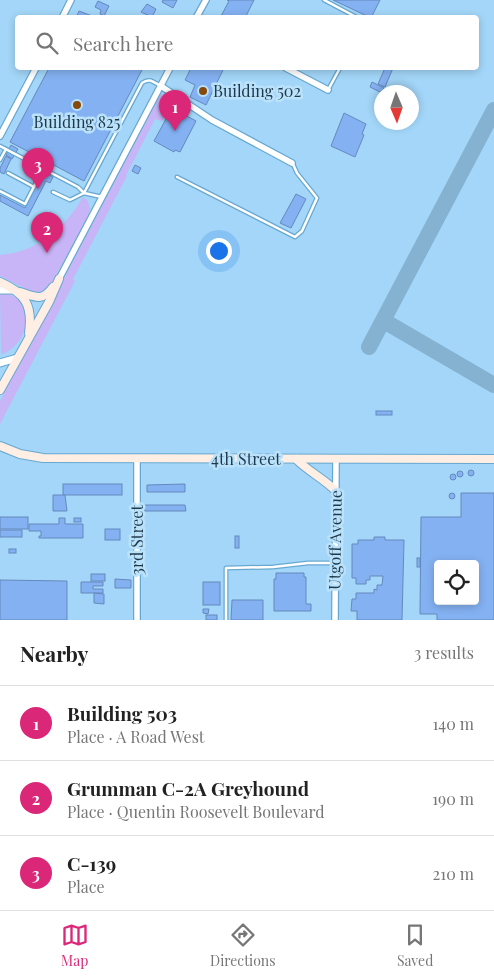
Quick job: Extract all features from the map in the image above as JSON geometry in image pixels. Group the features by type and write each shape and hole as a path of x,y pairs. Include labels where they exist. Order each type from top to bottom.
{"main road":[{"path":"0,282 16,290 36,297 42,297 48,294 59,279"},
{"path":"0,390 49,302 59,279"},
{"path":"16,290 23,297 29,309 31,319 29,336"},
{"name":"4th Street","path":"0,446 20,454 43,458 494,460"},
{"path":"296,459 307,470 328,483 336,491"}],"street":[{"path":"64,15 71,0"},
{"path":"198,15 206,0"},
{"path":"0,136 35,70"},
{"path":"59,279 169,70"},
{"path":"290,70 328,90"},
{"path":"160,86 212,120 292,163"},
{"path":"0,290 16,290"},
{"path":"0,364 17,358"},
{"name":"3rd Street","path":"137,459 137,620"},
{"name":"Utgoff Avenue","path":"335,620 336,459"}],"lane":[{"path":"324,0 352,15"},
{"path":"328,90 339,70"},
{"path":"53,192 70,200 84,193 142,83 150,80 160,86"},
{"path":"0,146 78,187 84,193 102,197"},
{"path":"0,160 6,149"},
{"path":"177,177 295,237 302,230 317,198 296,174 292,163"},
{"path":"0,191 25,204 43,169"},
{"path":"8,173 34,187"},
{"path":"226,620 226,568 274,568 308,563 335,563"}],"shaded area":[{"path":"160,95 176,102 162,121 155,119 73,279 75,281 0,424 0,401"},
{"path":"83,197 88,201 90,209 88,217 49,288 44,292 36,294 0,276 0,255 13,253 38,244 59,228"},
{"path":"0,292 13,296 22,303 26,311 27,321 19,341 1,355"}],"building":[{"path":"163,0 177,0 173,8 162,2"},
{"path":"227,0 254,0 246,15 222,15 229,1"},
{"path":"333,0 380,0 372,15 365,15"},
{"path":"98,1 109,6 104,15 100,14 101,10 95,7"},
{"path":"147,4 156,9 153,15 141,12"},
{"path":"79,11 89,15 77,15"},
{"name":"Building 825","path":"48,70 142,70 84,181 10,142"},
{"name":"Building 502","path":"190,70 223,70 206,105 190,97 195,85 185,80"},
{"path":"384,70 392,70 386,85 378,84"},
{"path":"372,82 378,85 374,85 374,89 370,87"},
{"path":"172,108 196,121 180,152 175,150 174,152 154,141"},
{"path":"344,113 366,124 362,134 364,135 355,157 331,146"},
{"path":"11,145 18,149 12,159 6,155"},
{"path":"6,156 11,159 4,174 0,172 0,168"},
{"path":"135,165 141,168 138,174 132,171"},
{"path":"44,172 53,177 50,183 46,181 28,216 0,201 0,195 25,208"},
{"path":"296,194 306,199 291,228 280,223"},
{"path":"376,411 392,411 392,415 376,415"},
{"path":"471,470 474,473 471,476 468,473"},
{"path":"460,471 463,474 460,477 457,474"},
{"path":"453,474 456,477 453,480 450,477"},
{"path":"63,484 122,484 122,495 63,495"},
{"path":"185,484 185,492 147,492 147,485"},
{"path":"452,493 455,496 452,499 449,496"},
{"path":"461,493 494,493 494,620 437,620 437,614 420,614 421,517 461,517"},
{"path":"53,495 65,495 67,511 53,511"},
{"path":"144,505 185,505 186,511 144,511"},
{"path":"0,517 28,517 28,529 0,529"},
{"path":"59,518 65,518 65,524 83,524 83,538 39,538 41,531 29,531 29,524 59,524"},
{"path":"74,518 81,518 81,522 74,522"},
{"path":"105,529 120,529 120,540 105,540"},
{"path":"0,530 22,530 22,537 0,537"},
{"path":"235,536 239,536 239,548 235,548"},
{"path":"374,537 385,537 385,540 404,540 402,620 357,620 357,611 351,611 352,599 356,599 356,593 374,593 374,589 377,590 377,585 382,585 383,576 370,576 370,580 366,580 366,584 356,584 356,578 352,578 352,544 358,544 358,540 374,540"},
{"path":"9,549 16,549 16,553 9,553"},
{"path":"417,558 420,558 420,567 417,567"},
{"path":"276,573 304,573 304,577 306,577 306,604 311,604 311,611 274,611 274,579 276,579"},
{"path":"91,574 105,574 105,581 91,581"},
{"path":"115,579 131,580 131,588 115,588"},
{"path":"0,580 67,581 67,620 0,620"},
{"path":"81,582 103,582 103,586 93,586 93,589 103,589 103,593 81,593"},
{"path":"203,582 220,582 220,605 203,605"},
{"path":"94,593 104,594 104,604 94,603"},
{"path":"232,600 263,600 263,620 231,620"},
{"path":"203,609 209,609 208,614 203,613"},
{"path":"206,615 217,615 217,620 206,620"}],"taxiway":[{"path":"369,347 494,110"},
{"path":"384,321 494,385"}],"place":[{"name":"Building 502","path":"203,91"},
{"name":"Building 825","path":"77,105"},
{"name":"Building 503","path":"175,131"},
{"name":"C-139","path":"38,189"},
{"name":"Grumman C-2A Greyhound","path":"47,253"}]}
